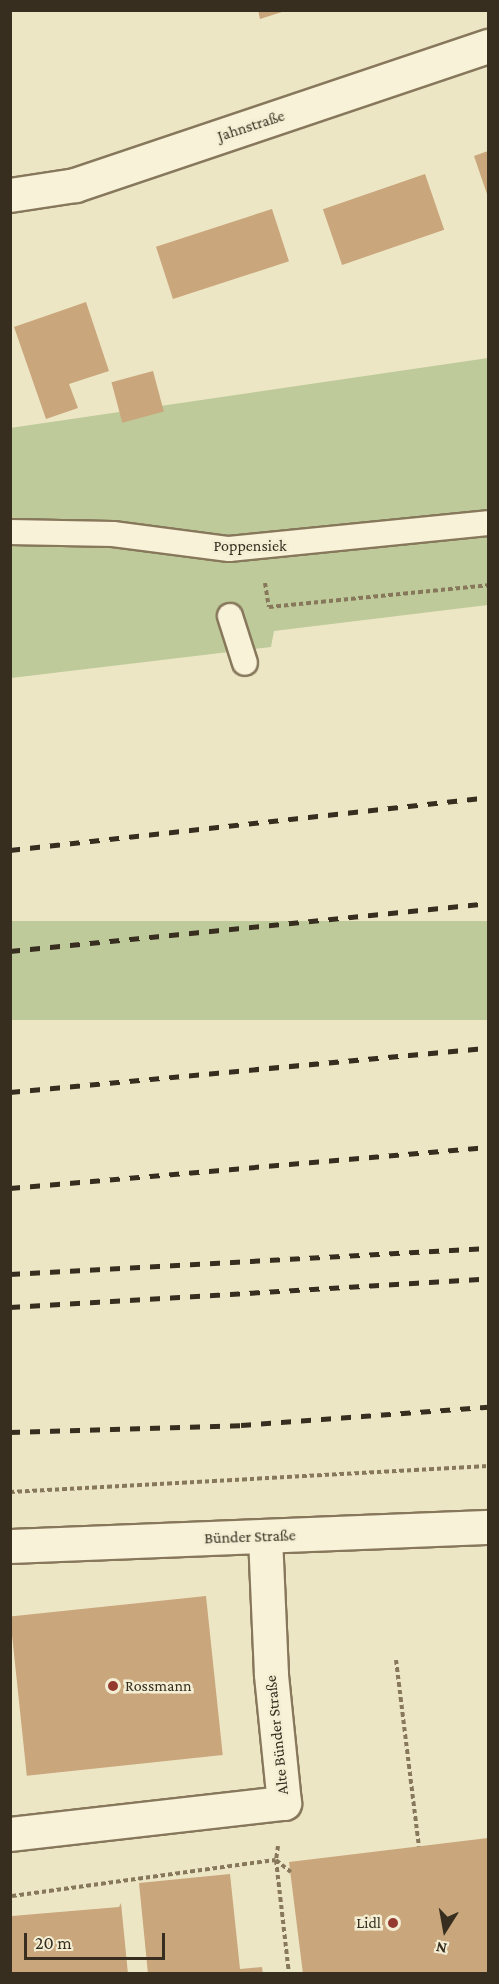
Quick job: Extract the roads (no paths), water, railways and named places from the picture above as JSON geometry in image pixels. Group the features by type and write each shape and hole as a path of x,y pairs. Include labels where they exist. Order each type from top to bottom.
{"street":[{"name":"Jahnstraße","path":"10,195 75,185 489,46"},
{"name":"Bünder Straße","path":"10,1546 489,1527"},
{"name":"Alte Bünder Straße","path":"10,1833 284,1803 271,1674 265,1536"}],"lane":[{"name":"Poppensiek","path":"10,532 113,534 229,549 295,545 489,523"},
{"path":"231,616 245,663"}],"railway":[{"path":"10,850 488,797"},
{"path":"10,951 488,903"},
{"path":"10,1092 488,1048"},
{"path":"10,1188 488,1147"},
{"path":"10,1274 488,1248"},
{"path":"10,1307 488,1279"},
{"path":"10,1432 241,1425 488,1407"}],"place":[{"name":"Rossmann","path":"113,1686"},
{"name":"Lidl","path":"393,1923"}]}
